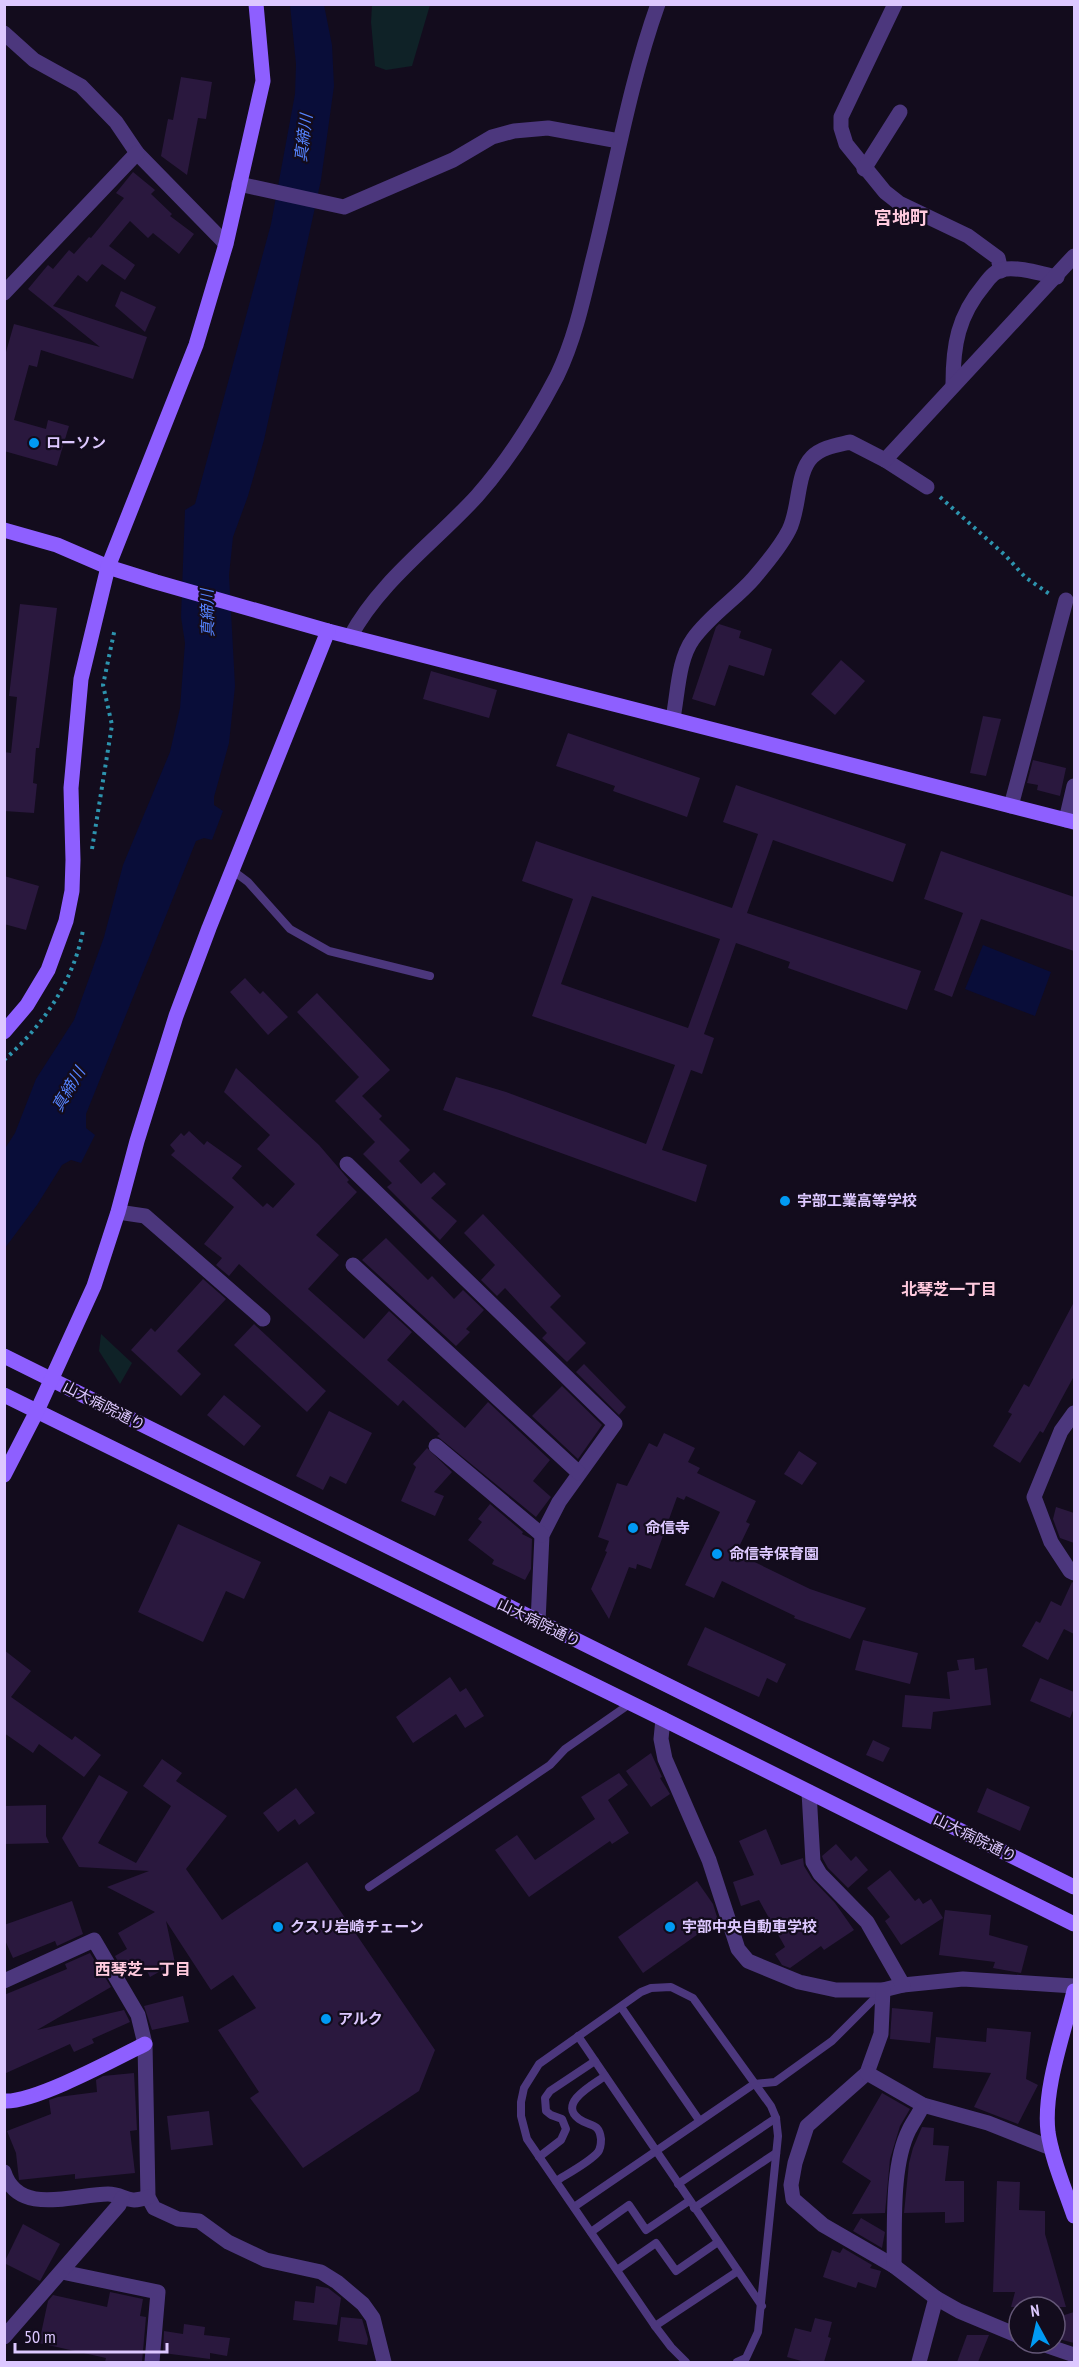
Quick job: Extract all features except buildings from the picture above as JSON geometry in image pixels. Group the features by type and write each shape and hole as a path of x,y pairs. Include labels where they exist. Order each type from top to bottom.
{"street":[{"path":"4,1032 27,1005 48,970 66,921 72,891 71,788 81,679 108,567 196,345 226,244 263,81 256,4"},
{"path":"350,637 367,608 476,497 496,473 531,421 558,374 579,316 619,141 658,4"},
{"path":"895,4 841,117 840,128 846,144 885,192 899,203 968,236 998,258 1001,271"},
{"path":"4,33 34,60 81,86 116,122 137,153 226,244"},
{"path":"864,169 900,112"},
{"path":"239,184 344,207 453,160 492,136 514,131 548,128 619,141"},
{"path":"4,293 137,153"},
{"path":"885,460 1074,256"},
{"path":"953,384 953,353 961,321 970,301 993,274 1006,269 1056,277"},
{"path":"673,718 685,656 693,640 715,615 754,578 789,531 795,516 804,470 812,457 825,448 850,442 885,460 927,487"},
{"path":"4,530 57,545 108,567 328,631 1070,821 1074,786"},
{"path":"1011,806 1066,600"},
{"path":"4,1475 52,1380 94,1286 176,1016 328,631"},
{"path":"347,1164 615,1424 559,1502 542,1535 538,1622"},
{"path":"118,1212 145,1216 263,1319"},
{"path":"352,1265 579,1473"},
{"name":"山大病院通り","path":"4,1356 1074,1887"},
{"name":"山大病院通り","path":"4,1395 632,1703 1074,1924"},
{"path":"1074,1413 1061,1431 1034,1497 1051,1542 1070,1571 1074,1573"},
{"path":"436,1446 542,1535"},
{"path":"663,1719 660,1739 664,1759 709,1860 738,1949 748,1961 799,1982 836,1990 883,1990 903,1985 963,1980 1074,1989 1052,2082 1048,2130 1074,2216"},
{"path":"809,1792 813,1862 820,1874 867,1922 903,1985"},
{"path":"4,1981 94,1940 138,2015 145,2044 148,2197 154,2208 178,2219 199,2222 228,2242 266,2260 321,2272 337,2282 363,2304 373,2318 384,2362"},
{"path":"883,1990 881,2034 867,2073 807,2126 795,2163 791,2185 793,2199 823,2225 894,2266 936,2298 1007,2331"},
{"path":"4,2101 15,2102 35,2095 145,2044"},
{"path":"867,2073 923,2106 988,2123 1052,2148"},
{"path":"894,2266 898,2172 908,2131 923,2106"},
{"path":"5,2177 15,2190 39,2201 88,2194 112,2194 136,2202 148,2197"},
{"path":"4,2337 119,2205 122,2198"},
{"path":"62,2272 158,2292 152,2362"},
{"path":"918,2362 936,2298"}],"lane":[{"path":"232,870 248,882 290,929 329,951 430,976"},
{"path":"369,1887 550,1765 565,1749 632,1703"},
{"path":"686,2362 670,2348 539,2157 527,2139 523,2128 521,2102 524,2088 539,2064 641,1992 651,1988 671,1987 693,1998 771,2106 776,2118 778,2136 758,2332 746,2358 737,2362"},
{"path":"574,2207 754,2084 775,2082 832,2041 883,1990"},
{"path":"621,2007 699,2120"},
{"path":"578,2036 762,2306"},
{"path":"539,2157 561,2140 566,2129 562,2119 546,2111 545,2097 550,2091 595,2061"},
{"path":"556,2181 597,2153 601,2145 598,2128 594,2124 581,2121 575,2115 573,2107 575,2099 582,2092 605,2076"},
{"path":"678,2184 776,2118"},
{"path":"591,2232 629,2205 646,2230 776,2153"},
{"path":"617,2270 656,2243 676,2271 718,2242"},
{"path":"655,2326 738,2271"}],"path":[{"path":"927,487 988,538 1025,577 1055,597 1066,600"}],"green space":[{"path":"372,5 430,5 412,66 386,70 375,66 371,22"},
{"path":"101,1334 132,1363 120,1384 99,1351"}],"water":[{"name":"真締川","path":"290,5 324,5 332,45 334,86 321,180 264,440 248,496 233,537 229,575 235,686 229,743 214,797 214,805 223,811 212,840 204,838 196,841 86,1114 86,1128 95,1135 81,1163 71,1160 62,1165 37,1205 5,1248 4,1150 15,1133 36,1079 74,1020 104,937 123,865 170,752 180,708 185,643 181,617 185,510 195,504 271,224 295,94 296,64"},
{"path":"983,945 1051,972 1035,1016 965,989"}],"place":[{"name":"ローソン","path":"34,443"},
{"name":"宇部工業高等学校","path":"785,1201"},
{"name":"命信寺","path":"633,1528"},
{"name":"命信寺保育園","path":"717,1554"},
{"name":"クスリ岩崎チェーン","path":"278,1927"},
{"name":"宇部中央自動車学校","path":"670,1927"},
{"name":"アルク","path":"326,2019"}],"district":[{"name":"宮地町","path":"901,218"},
{"name":"北琴芝一丁目","path":"949,1289"},
{"name":"西琴芝一丁目","path":"143,1969"}]}
